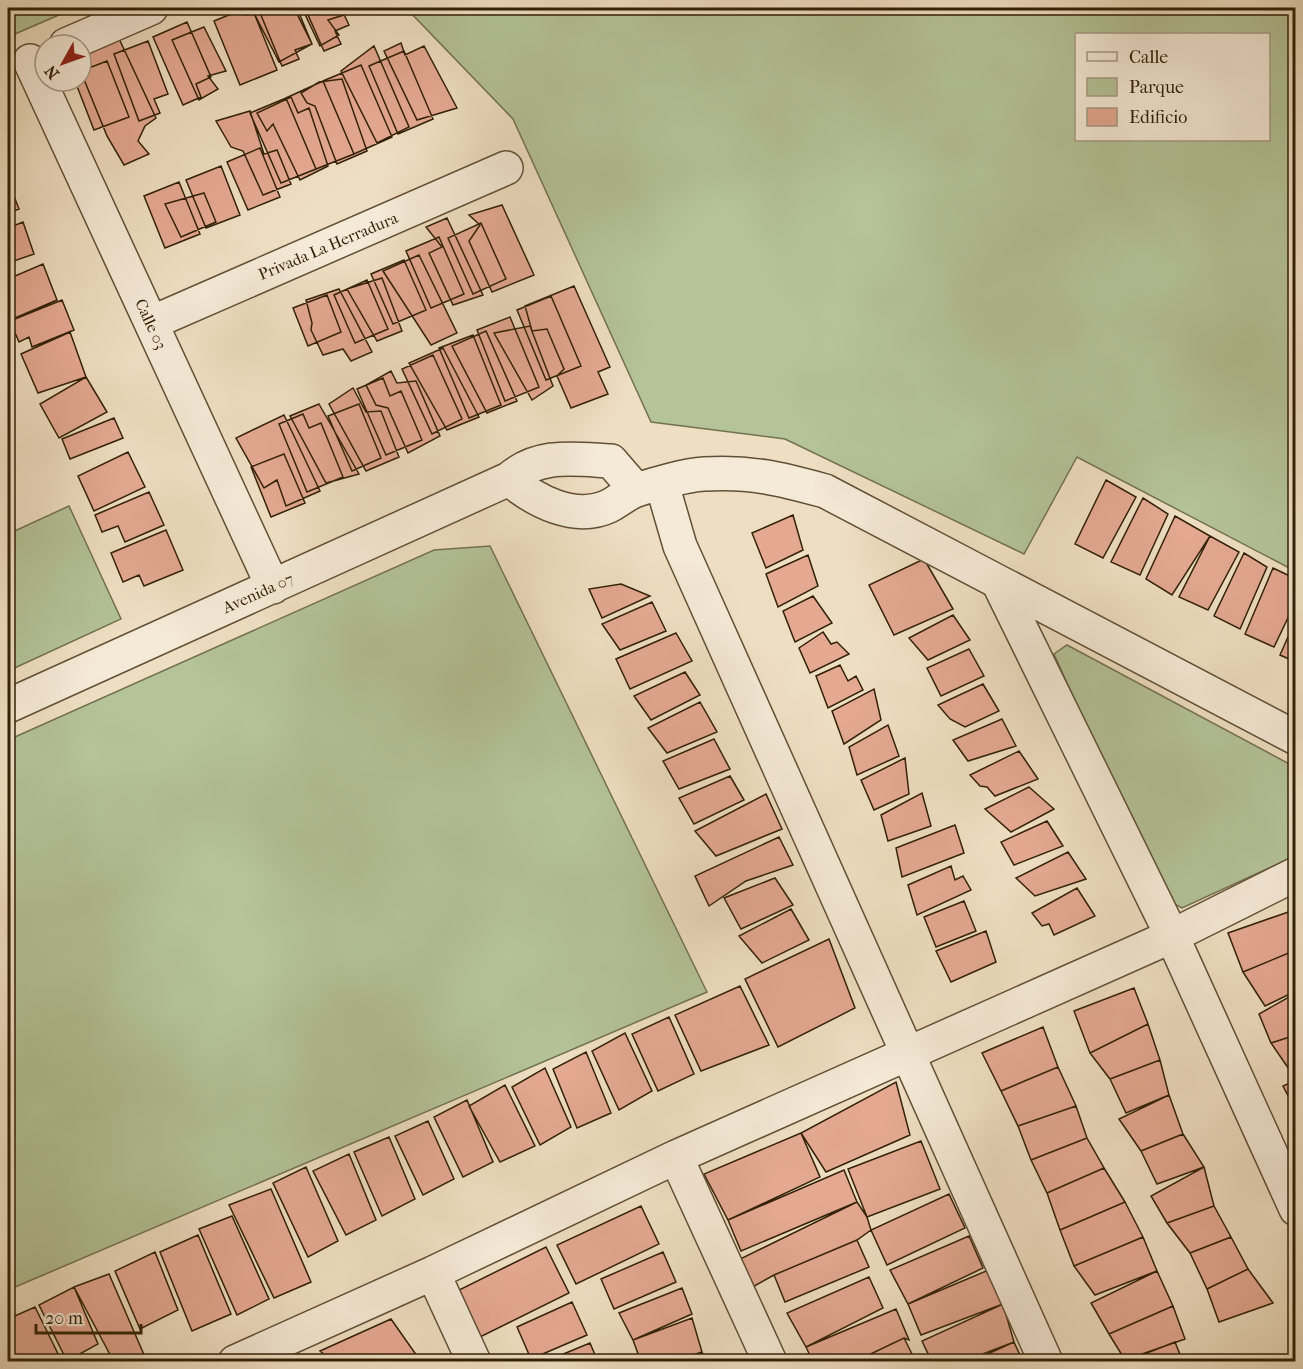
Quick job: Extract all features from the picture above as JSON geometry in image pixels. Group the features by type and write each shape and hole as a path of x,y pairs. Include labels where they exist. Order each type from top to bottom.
{"street":[{"path":"93,33 152,8"},
{"name":"Calle 03","path":"28,62 273,587"},
{"name":"Privada La Herradura","path":"151,323 506,168"},
{"name":"Avenida 07","path":"8,706 509,479 525,465 566,458 611,461 649,487"},
{"path":"509,479 524,492 551,506 582,512 607,507 649,487 702,474 765,474 825,491 1296,738"},
{"path":"649,487 680,546 1046,1362"},
{"path":"998,582 1172,936 1296,1209"},
{"path":"235,1362 433,1273 676,1157 1172,936 1296,874"},
{"path":"676,1157 770,1362"},
{"path":"433,1273 474,1362"}],"green space":[{"path":"8,8 75,8 8,37"},
{"path":"406,8 1295,8 1295,571 1077,457 1024,554 785,439 651,422 513,119"},
{"path":"69,506 121,619 8,671 8,534"},
{"path":"490,546 707,992 8,1290 8,740 434,550"},
{"path":"1067,645 1295,767 1295,856 1182,908 1163,898 1054,654"}],"building":[{"path":"242,8 294,8 312,44 279,62 254,13 245,15"},
{"path":"246,8 252,8 277,70 240,85 214,21"},
{"path":"258,8 297,8 312,44 295,50 299,59 282,66"},
{"path":"302,8 344,8 347,14 328,20 339,35 320,46"},
{"path":"305,8 341,8 349,25 335,31 341,44 324,51"},
{"path":"187,22 211,77 196,84 201,97 183,105 153,37"},
{"path":"204,27 226,71 208,76 218,89 199,100 172,40"},
{"path":"115,30 156,118 145,126 138,141 149,154 124,165 107,136 90,93 93,93 93,46"},
{"path":"148,41 168,94 154,99 160,113 139,121 114,54"},
{"path":"401,43 405,55 424,46 457,108 417,120 384,51"},
{"path":"374,46 409,127 377,143 341,71"},
{"path":"404,51 433,119 398,134 369,66"},
{"path":"107,61 129,117 94,130 80,93 93,93 93,66"},
{"path":"361,65 392,137 354,154 323,81"},
{"path":"342,79 367,151 337,164 315,106 307,103 301,93 319,82"},
{"path":"323,81 354,154 316,169 286,98"},
{"path":"291,97 298,113 309,108 328,166 300,180 273,124 267,131 257,113"},
{"path":"286,98 316,169 281,183 250,113"},
{"path":"250,111 264,154 277,150 291,184 263,195 243,151 231,147 216,121"},
{"path":"260,148 280,197 248,210 227,162"},
{"path":"221,166 240,215 206,228 186,180"},
{"path":"8,181 19,209 8,213"},
{"path":"179,182 200,234 165,248 144,196"},
{"path":"204,193 216,222 181,237 165,204"},
{"path":"502,205 534,275 492,292 469,241 480,225 469,215"},
{"path":"447,218 483,295 453,305 429,253 442,247 426,227"},
{"path":"23,222 34,254 8,263 8,228"},
{"path":"481,223 506,279 473,294 448,238"},
{"path":"439,237 464,294 431,308 406,251"},
{"path":"419,255 457,333 431,345 383,271"},
{"path":"404,260 426,310 393,324 371,274"},
{"path":"43,264 57,300 8,321 8,279"},
{"path":"382,278 402,331 377,341 347,289"},
{"path":"367,280 388,329 355,343 334,295"},
{"path":"574,286 610,367 598,372 608,394 571,408 557,376 564,369 547,329 532,331 525,306"},
{"path":"339,289 372,352 351,361 343,349 323,355 311,330 312,323 306,300"},
{"path":"327,295 341,332 308,346 293,308"},
{"path":"551,296 581,366 546,380 517,310"},
{"path":"62,300 74,330 32,347 29,337 19,342 10,321"},
{"path":"510,317 539,387 505,401 477,330"},
{"path":"530,326 553,386 532,400 494,333"},
{"path":"486,331 517,401 487,413 452,346"},
{"path":"70,332 86,377 38,393 21,354"},
{"path":"473,335 501,405 469,418 439,348"},
{"path":"443,348 479,417 447,430 409,363"},
{"path":"433,355 462,419 432,434 402,369"},
{"path":"391,371 397,383 416,381 440,436 408,453 388,408 376,405 366,385"},
{"path":"86,377 107,412 59,438 40,404"},
{"path":"383,378 390,396 401,391 422,440 386,455 357,389"},
{"path":"353,388 366,412 381,411 399,457 366,471 329,404"},
{"path":"319,404 359,474 326,483 290,416"},
{"path":"359,404 381,458 352,471 328,416"},
{"path":"303,414 309,428 321,423 343,477 307,492 279,424"},
{"path":"284,415 320,491 286,506 277,480 264,488 236,438"},
{"path":"114,418 123,438 70,459 62,439"},
{"path":"128,452 145,487 94,511 78,476"},
{"path":"284,454 305,503 271,517 251,467"},
{"path":"1106,480 1136,497 1103,558 1075,544"},
{"path":"149,492 164,525 125,542 118,526 102,532 95,515"},
{"path":"1143,498 1168,514 1140,575 1111,562"},
{"path":"793,515 803,550 766,568 752,533"},
{"path":"1175,516 1210,536 1172,595 1146,579"},
{"path":"166,530 183,570 144,586 139,575 123,582 111,553"},
{"path":"1210,536 1239,552 1208,610 1179,597"},
{"path":"1244,553 1267,567 1240,629 1214,616"},
{"path":"808,555 818,586 778,607 766,574"},
{"path":"924,559 953,609 894,635 869,585"},
{"path":"1273,568 1296,579 1296,601 1274,647 1245,634"},
{"path":"621,584 650,596 602,618 589,589"},
{"path":"813,596 832,623 795,642 783,611"},
{"path":"652,602 666,631 620,650 602,624"},
{"path":"953,615 970,640 928,660 909,638"},
{"path":"1296,619 1296,662 1280,655"},
{"path":"823,632 831,644 837,642 849,654 810,673 799,648"},
{"path":"676,633 692,661 630,689 616,659"},
{"path":"969,649 984,676 941,696 927,668"},
{"path":"840,665 848,681 856,676 863,690 828,708 816,676"},
{"path":"685,672 700,695 651,720 634,696"},
{"path":"983,684 999,711 965,727 950,719 938,705"},
{"path":"874,689 881,720 844,744 832,711"},
{"path":"700,702 717,732 667,753 648,728"},
{"path":"1002,719 1016,746 968,761 953,740"},
{"path":"888,725 899,756 857,775 849,747"},
{"path":"714,739 730,769 679,789 663,761"},
{"path":"1019,751 1038,779 995,796 987,787 980,786 970,775"},
{"path":"905,758 909,794 874,810 861,780"},
{"path":"730,776 744,800 694,824 679,798"},
{"path":"1029,787 1054,809 1011,832 985,809"},
{"path":"922,793 931,826 888,841 881,815"},
{"path":"766,794 782,829 716,856 695,831"},
{"path":"1047,821 1063,846 1014,865 1001,842"},
{"path":"955,825 964,853 902,877 896,848"},
{"path":"779,837 793,865 746,881 709,906 695,876"},
{"path":"1068,852 1086,879 1035,896 1016,878"},
{"path":"951,866 955,880 963,876 971,890 917,915 908,885"},
{"path":"775,878 793,905 741,929 724,898"},
{"path":"1077,888 1095,916 1054,935 1049,924 1042,926 1032,913"},
{"path":"964,901 976,931 936,947 924,917"},
{"path":"791,909 809,940 762,963 739,936"},
{"path":"1294,910 1296,950 1243,972 1228,933"},
{"path":"986,931 996,962 951,982 936,951"},
{"path":"829,939 855,1008 778,1047 745,979"},
{"path":"1296,950 1296,991 1265,1006 1243,972"},
{"path":"740,986 769,1045 701,1071 675,1015"},
{"path":"1134,988 1148,1024 1090,1053 1074,1011"},
{"path":"1296,993 1296,1035 1271,1043 1259,1014"},
{"path":"669,1017 694,1074 658,1091 632,1034"},
{"path":"1148,1024 1160,1060 1110,1079 1090,1053"},
{"path":"1043,1027 1058,1067 1001,1091 982,1053"},
{"path":"625,1033 652,1091 619,1110 592,1051"},
{"path":"1296,1035 1296,1074 1293,1075 1271,1043"},
{"path":"586,1052 611,1113 577,1128 553,1069"},
{"path":"1160,1060 1169,1095 1126,1113 1110,1079"},
{"path":"1058,1067 1076,1106 1018,1126 1001,1091"},
{"path":"545,1068 571,1127 540,1145 512,1087"},
{"path":"1296,1080 1296,1111 1283,1086"},
{"path":"896,1082 910,1135 826,1172 801,1133"},
{"path":"505,1085 535,1146 500,1162 469,1106"},
{"path":"1169,1095 1183,1134 1141,1151 1119,1119"},
{"path":"467,1100 493,1162 463,1177 434,1117"},
{"path":"1076,1106 1087,1138 1031,1160 1018,1126"},
{"path":"428,1121 454,1179 423,1195 395,1136"},
{"path":"801,1133 820,1177 728,1220 704,1174"},
{"path":"1183,1134 1204,1167 1157,1184 1141,1151"},
{"path":"389,1137 415,1199 382,1216 354,1152"},
{"path":"1087,1138 1104,1168 1047,1193 1031,1160"},
{"path":"921,1141 940,1189 867,1217 848,1169"},
{"path":"349,1154 376,1220 346,1235 313,1171"},
{"path":"306,1167 338,1241 308,1257 273,1183"},
{"path":"1204,1167 1214,1206 1167,1223 1151,1196"},
{"path":"1104,1168 1125,1202 1060,1230 1047,1193"},
{"path":"844,1170 857,1202 741,1251 728,1220"},
{"path":"271,1189 311,1282 274,1298 229,1205"},
{"path":"949,1194 965,1228 887,1265 871,1230"},
{"path":"857,1202 867,1217 871,1230 857,1240 774,1275 749,1289 736,1261"},
{"path":"1125,1202 1143,1237 1074,1266 1060,1230"},
{"path":"641,1206 659,1244 576,1284 557,1245"},
{"path":"1214,1206 1231,1237 1190,1253 1167,1223"},
{"path":"232,1216 269,1299 237,1315 199,1229"},
{"path":"198,1235 231,1314 192,1331 160,1252"},
{"path":"969,1236 983,1268 908,1304 890,1270"},
{"path":"1143,1237 1157,1271 1095,1295 1074,1266"},
{"path":"1231,1237 1248,1269 1207,1289 1190,1253"},
{"path":"857,1240 869,1267 785,1302 774,1275"},
{"path":"546,1247 569,1293 476,1339 453,1293"},
{"path":"155,1252 178,1310 140,1329 115,1271"},
{"path":"663,1252 676,1282 614,1309 601,1279"},
{"path":"991,1269 1003,1304 921,1335 908,1304"},
{"path":"1248,1269 1273,1303 1219,1322 1207,1289"},
{"path":"1157,1271 1173,1306 1109,1334 1091,1303"},
{"path":"109,1274 145,1357 138,1362 114,1362 74,1287"},
{"path":"869,1277 883,1308 806,1347 787,1313"},
{"path":"74,1287 98,1344 67,1361 39,1305"},
{"path":"682,1288 692,1314 633,1340 619,1313"},
{"path":"572,1302 587,1335 531,1359 517,1327"},
{"path":"1003,1304 1014,1342 962,1362 932,1362 922,1341"},
{"path":"1173,1306 1185,1339 1125,1360 1109,1334"},
{"path":"35,1307 62,1362 18,1362 8,1338 8,1319"},
{"path":"896,1309 909,1340 904,1338 854,1362 813,1362 806,1347"},
{"path":"692,1318 702,1352 671,1362 641,1362 633,1340"},
{"path":"391,1319 417,1356 405,1362 333,1362 320,1351"},
{"path":"904,1338 916,1362 854,1362"},
{"path":"1014,1342 1023,1362 970,1362"},
{"path":"1175,1342 1183,1362 1124,1362"},
{"path":"590,1343 598,1362 544,1362"},
{"path":"702,1352 706,1362 678,1362"}]}
